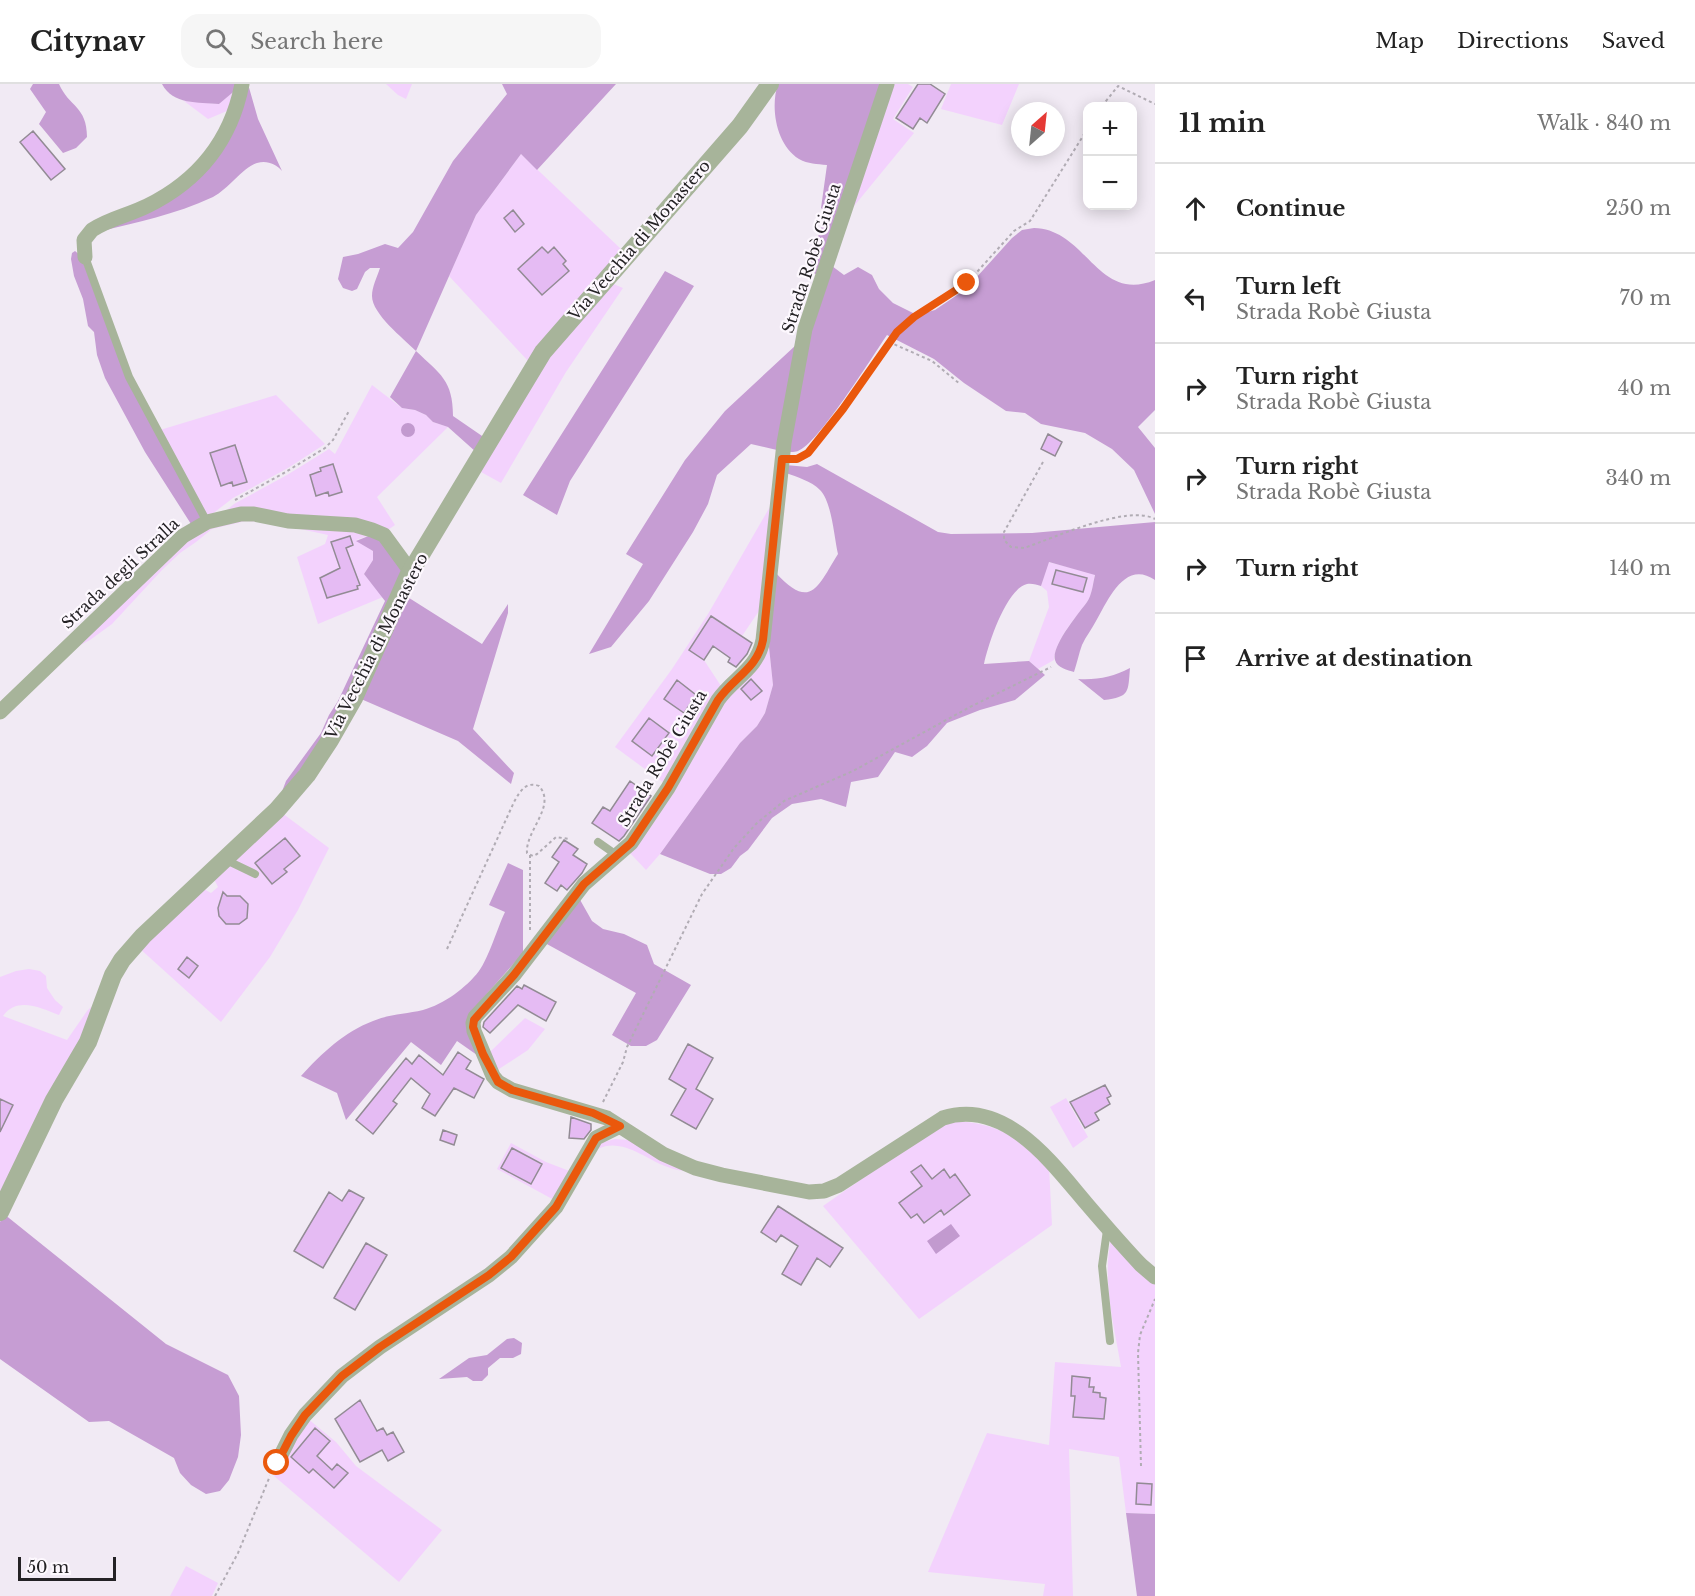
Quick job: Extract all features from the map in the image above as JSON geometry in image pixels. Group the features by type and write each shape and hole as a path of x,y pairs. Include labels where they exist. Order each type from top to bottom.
{"street":[{"path":"85,257 84,242 92,230 165,197 202,168 225,135 235,112 242,84"},
{"name":"Via Vecchia di Monastero","path":"0,1212 54,1100 88,1042 113,975 122,960 139,940 290,797 323,751 354,698 411,572 546,346 740,126 770,84"},
{"name":"Strada Robè Giusta","path":"887,84 805,329 782,459 760,653 749,669 723,692 663,796 631,843 579,890 514,975 475,1017 473,1027 493,1076 502,1085 593,1113 620,1126 663,1154 695,1168 786,1188 818,1192 838,1185 943,1118 963,1115 985,1118 1015,1131 1037,1146 1108,1229 1145,1270 1155,1277"},
{"name":"Strada degli Stralla","path":"0,711 183,536 207,522 244,514 288,521 360,526 384,535 411,572"},
{"path":"277,1463 305,1415 342,1376 380,1347 489,1275 511,1257 556,1207 596,1138 620,1126"}],"lane":[{"path":"85,257 129,377 207,522"},
{"path":"598,842 618,856"},
{"path":"224,859 255,874"},
{"path":"1108,1229 1102,1266 1110,1341"}],"path":[{"path":"1105,102 1118,86 1155,104"},
{"path":"782,459 797,459 808,453 904,325 967,283 1014,231 1030,221 1083,136"},
{"path":"889,342 932,361 960,384"},
{"path":"233,501 325,448 349,411"},
{"path":"1043,462 1004,532 1004,540 1011,547 1024,548 1116,517 1142,514 1155,519"},
{"path":"593,1113 606,1098 632,1037 702,894 734,848 757,823 784,801 853,771 970,707 1051,667"},
{"path":"447,949 514,802 521,790 532,784 542,788 545,802 526,850 530,855 531,954"},
{"path":"530,855 541,852 556,837 569,840"},
{"path":"1141,1466 1138,1353 1140,1335 1155,1299"},
{"path":"215,1596 238,1553 277,1463"}],"shaded area":[{"path":"33,84 59,84 81,113 87,137 76,148 63,153 39,124 46,112 30,89"},
{"path":"162,84 239,84 238,88 219,104 179,99 167,91"},
{"path":"248,84 258,119 282,171 271,163 257,163 246,169 213,197 170,213 98,232 186,187"},
{"path":"386,84 412,84 406,99"},
{"path":"502,84 616,84 537,170 521,154 476,215 416,351 382,318 373,303 373,289 380,268 370,268 365,272 357,289 352,291 343,288 338,279 343,257 385,244 398,248 413,232 453,161 507,94"},
{"path":"778,84 881,84 817,275 809,270 827,213 821,208 827,165 802,161 785,145 775,114"},
{"path":"894,84 908,84 913,87 893,119 914,133 850,211"},
{"path":"951,84 1019,84 1002,125 941,109"},
{"path":"238,88 234,108 208,119 184,101 219,104"},
{"path":"521,154 622,250 529,362 449,276 476,215"},
{"path":"1034,228 1052,232 1067,240 1105,274 1119,282 1135,285 1155,280 1155,410 1138,427 1155,448 1155,514 1134,470 1112,449 1085,433 1041,424 1025,413 1006,411 964,383 934,359 887,335 818,433 798,451 788,452 811,329 832,266 844,275 858,267 872,275 879,289 893,303 913,313 924,313 935,310 966,289 1012,238 1022,230"},
{"path":"75,251 81,256 117,353 203,520 191,524 145,452 105,378 97,355 94,332 88,326 83,299 74,276 71,259"},
{"path":"665,271 694,286 570,481 557,515 523,495"},
{"path":"611,283 623,288 566,372 501,483 481,472 543,365"},
{"path":"796,345 777,450 751,444 717,475 708,504 693,532 649,601 611,647 589,654 643,564 626,554 685,460 725,411"},
{"path":"416,351 438,372 448,386 453,416 485,438 476,452 448,427 433,422 426,415 415,410 402,408 390,397"},
{"path":"372,385 402,408 415,410 426,415 433,422 448,427 377,497 395,525 385,532 219,516 234,504 329,449 335,454"},
{"path":"276,395 325,444 288,468 233,498 207,518 160,430"},
{"path":"405,423 411,423 415,430 411,437 405,437 401,433 401,427"},
{"path":"817,464 938,532 951,534 1032,533 1155,522 1155,580 1144,575 1135,575 1126,578 1119,585 1084,642 1074,672 1058,665 1055,654 1067,630 1089,599 1095,575 1049,562 1041,586 1027,584 1019,588 1005,606 989,644 984,664 1029,661 1045,675 1015,700 947,723 927,746 912,757 895,752 878,777 851,782 846,807 821,799 792,804 772,818 731,868 721,874 710,874 660,854 740,743 757,726 765,713 773,685 769,647 775,572 797,591 812,590 825,576 838,554 830,511 824,495 812,484 786,473 786,465 807,467"},
{"path":"771,505 761,608 742,636 711,616 689,650 704,660 721,686 664,783 615,747 672,669 708,614"},
{"path":"231,518 376,533 356,540 373,551 373,560 364,574 383,597 318,624 297,557 325,544 328,535 273,523 246,521 212,529 162,570 112,624 73,649 185,540"},
{"path":"376,533 403,568 336,718 278,802 286,781 321,733 385,601 364,574 373,560 373,551 356,541"},
{"path":"1048,562 1095,574 1089,599 1062,636 1054,660 1038,669 1029,661 1049,607 1047,591 1041,586"},
{"path":"406,596 482,644 508,604 508,613 473,729 514,773 511,784 458,741 361,699"},
{"path":"769,647 773,685 765,713 757,726 740,743 646,870 630,853 728,697"},
{"path":"1130,668 1126,692 1112,699 1104,700 1078,679 1105,677"},
{"path":"282,813 329,848 298,910 270,957 221,1022 138,947 202,888 211,893 218,887 213,877"},
{"path":"508,863 523,870 523,953 476,1006 477,1055 457,1041 441,1065 411,1042 346,1120 337,1093 301,1076 325,1051 352,1031 379,1019 423,1010 439,1004 454,995 474,977 486,958 505,912 489,905"},
{"path":"579,898 592,921 603,929 624,934 647,945 654,964 691,985 657,1040 646,1046 631,1046 612,1035 636,993 545,943"},
{"path":"29,969 40,971 46,976 47,988 63,1007 59,1015 30,1005 22,1005 15,1006 3,1016 67,1040 87,1011 91,1007 95,1009 0,1203 0,977"},
{"path":"525,1018 545,1029 528,1050 496,1071 488,1054"},
{"path":"1066,1098 1088,1137 1073,1148 1050,1107"},
{"path":"956,1121 997,1129 1017,1140 1049,1167 1052,1225 919,1319 823,1206 935,1128"},
{"path":"615,1139 629,1140 694,1172 668,1167 624,1147 615,1145 598,1149 597,1144"},
{"path":"511,1143 546,1162 572,1172 556,1201 497,1169"},
{"path":"4,1214 166,1344 228,1375 239,1396 241,1435 238,1457 229,1480 220,1491 206,1494 191,1485 180,1473 174,1458 109,1421 89,1422 0,1359 0,1222"},
{"path":"951,1224 960,1236 936,1254 927,1241"},
{"path":"1111,1239 1155,1282 1155,1514 1126,1513 1119,1457 1069,1449 1073,1596 1043,1596 1045,1584 928,1572 987,1433 1049,1445 1055,1362 1121,1367 1108,1287"},
{"path":"514,1338 522,1343 521,1354 513,1358 500,1358 488,1368 488,1375 482,1381 473,1381 467,1377 439,1379 469,1358 487,1355 507,1339"},
{"path":"307,1418 336,1442 356,1466 442,1530 399,1582 274,1476 286,1451"},
{"path":"1126,1513 1155,1514 1155,1596 1137,1596"},
{"path":"186,1566 218,1583 212,1596 170,1596"}],"building":[{"path":"918,84 930,84 945,94 927,123 920,118 913,129 896,118"},
{"path":"33,131 65,169 51,180 20,142"},
{"path":"513,210 524,224 515,232 504,218"},
{"path":"542,247 548,253 554,247 566,261 563,264 569,271 542,295 518,269"},
{"path":"1048,434 1062,442 1055,456 1041,449"},
{"path":"235,445 247,482 233,486 232,482 221,486 210,453"},
{"path":"333,464 342,492 329,496 328,492 316,496 310,475 321,471 320,468"},
{"path":"350,536 353,545 346,548 360,585 357,586 358,589 327,598 320,578 340,568 331,542"},
{"path":"1056,570 1087,578 1083,592 1052,584"},
{"path":"711,616 752,643 747,654 736,667 728,662 730,658 713,646 704,660 689,650"},
{"path":"751,679 762,691 751,700 741,689"},
{"path":"677,680 696,695 684,713 664,699"},
{"path":"649,718 669,733 652,756 632,741"},
{"path":"630,781 651,796 619,841 592,823 603,807 610,811"},
{"path":"285,838 300,856 284,869 287,872 272,884 255,863"},
{"path":"564,840 578,849 573,855 587,864 567,890 561,885 557,891 545,883 559,862 552,857"},
{"path":"223,892 227,896 240,896 248,904 247,918 239,924 226,924 219,916 218,908"},
{"path":"187,957 198,966 189,978 178,969"},
{"path":"524,985 556,1002 546,1021 518,1005 490,1033 483,1027 484,1022 517,986 522,989"},
{"path":"688,1044 713,1058 696,1089 713,1099 696,1129 671,1115 686,1089 669,1079"},
{"path":"458,1052 471,1061 466,1069 484,1079 474,1098 454,1088 435,1116 422,1108 430,1094 411,1078 393,1101 397,1104 373,1134 356,1120 406,1058 412,1064 419,1055 443,1075"},
{"path":"1105,1085 1111,1096 1107,1098 1110,1104 1095,1113 1099,1120 1085,1128 1070,1102"},
{"path":"0,1099 13,1105 0,1132"},
{"path":"571,1117 591,1124 591,1130 584,1139 569,1138"},
{"path":"443,1130 457,1135 454,1145 440,1140"},
{"path":"512,1148 542,1164 531,1184 501,1168"},
{"path":"921,1165 932,1179 944,1169 950,1178 955,1174 970,1195 944,1215 941,1210 924,1223 917,1214 911,1218 899,1203 922,1186 911,1172"},
{"path":"349,1190 364,1198 323,1268 294,1251 329,1192 342,1201"},
{"path":"778,1206 843,1248 830,1267 817,1258 801,1285 782,1274 798,1246 781,1235 776,1242 761,1232"},
{"path":"366,1243 387,1255 355,1310 334,1298"},
{"path":"1072,1376 1090,1378 1089,1387 1094,1387 1093,1392 1100,1393 1100,1397 1106,1398 1104,1419 1073,1417 1075,1396 1071,1396"},
{"path":"360,1400 377,1431 383,1428 387,1435 393,1432 404,1452 388,1461 382,1450 360,1462 335,1419"},
{"path":"315,1428 330,1441 317,1456 332,1470 337,1464 348,1473 334,1488 313,1469 309,1473 291,1457"},
{"path":"1137,1483 1152,1484 1151,1505 1136,1504"}],"route":[{"path":"277,1463 305,1415 342,1376 380,1347 489,1275 511,1257 556,1207 596,1138 620,1126 607,1118 512,1090 498,1082 493,1076 473,1027 475,1017 514,975 584,884 631,843 659,803 718,700 758,657 763,640 782,459 797,459 808,453 843,409 897,332 914,317 967,283"}]}
